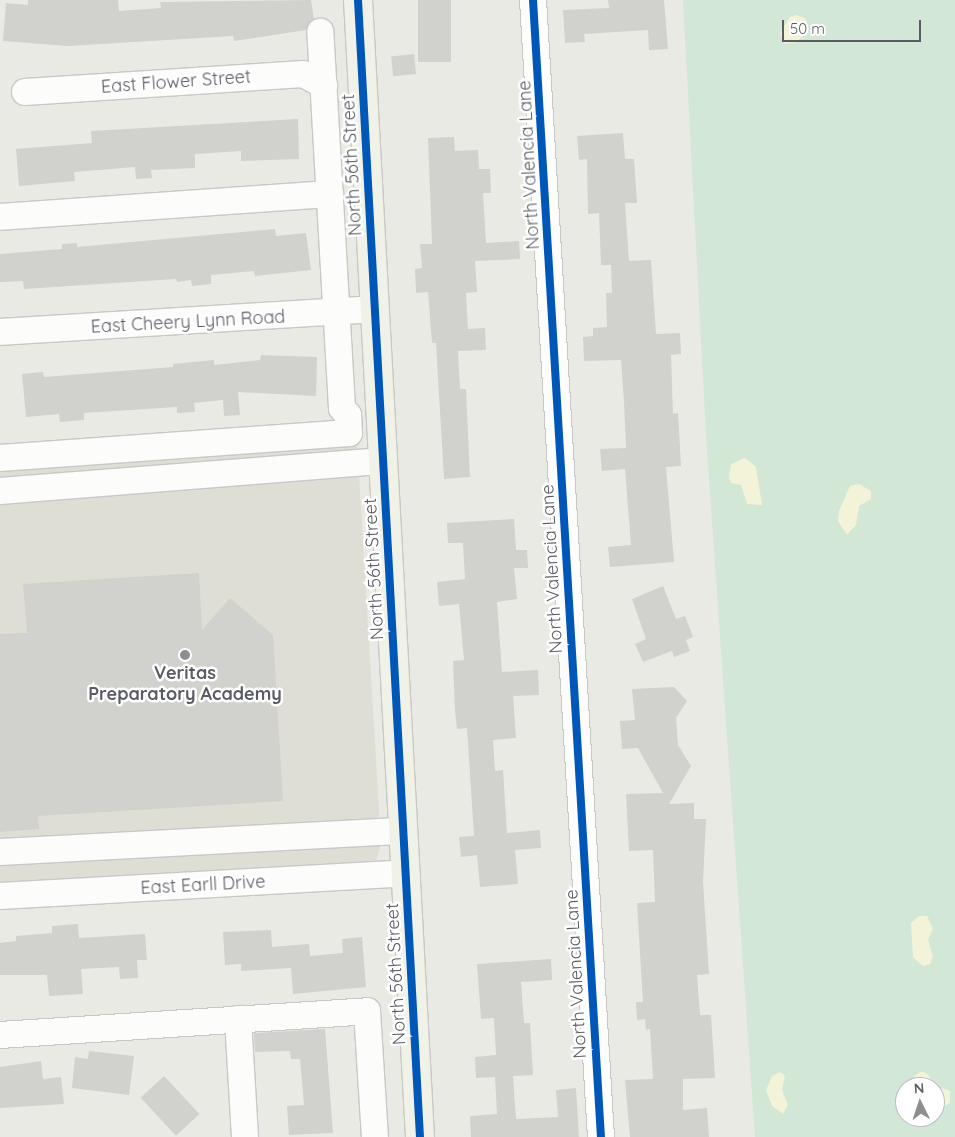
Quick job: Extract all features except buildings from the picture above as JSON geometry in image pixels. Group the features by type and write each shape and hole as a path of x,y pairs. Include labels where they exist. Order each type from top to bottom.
{"main road":[{"name":"North 56th Street","path":"358,0 420,1137"}],"street":[{"name":"North Valencia Lane","path":"533,0 601,1137"},
{"path":"0,458 349,433 348,415 342,408 320,32"},
{"name":"East Flower Street","path":"25,92 303,74 324,85"},
{"path":"0,217 330,194"},
{"name":"East Cheery Lynn Road","path":"0,332 337,313 375,308"},
{"path":"0,491 383,460"},
{"path":"0,852 404,831"},
{"name":"East Earll Drive","path":"0,896 406,873"},
{"path":"0,1035 367,1011 375,1137"},
{"path":"238,1019 246,1137"}],"shaded area":[{"path":"683,0 955,0 955,1137 755,1137 706,436"},
{"name":"Veritas Preparatory Academy","path":"357,441 381,843 377,859 374,862 0,887 0,467"}],"sand":[{"path":"797,15 806,19 807,32 797,42 784,44 780,33 790,17"},
{"path":"745,458 756,467 762,505 747,504 741,485 731,483 729,478 731,464"},
{"path":"859,484 871,491 871,499 859,506 856,525 847,535 838,521 839,511 850,486"},
{"path":"919,916 927,916 933,928 928,940 933,956 930,964 923,966 913,957 911,923"},
{"path":"780,1072 785,1076 782,1090 788,1105 783,1114 772,1106 766,1090 772,1076"},
{"path":"922,1072 929,1077 915,1077"},
{"path":"945,1089 950,1091 950,1103 945,1106"}],"cycle path":[{"path":"358,0 420,1137"},
{"path":"533,0 601,1137"}],"place":[{"name":"Veritas Preparatory Academy","path":"185,655"}]}
